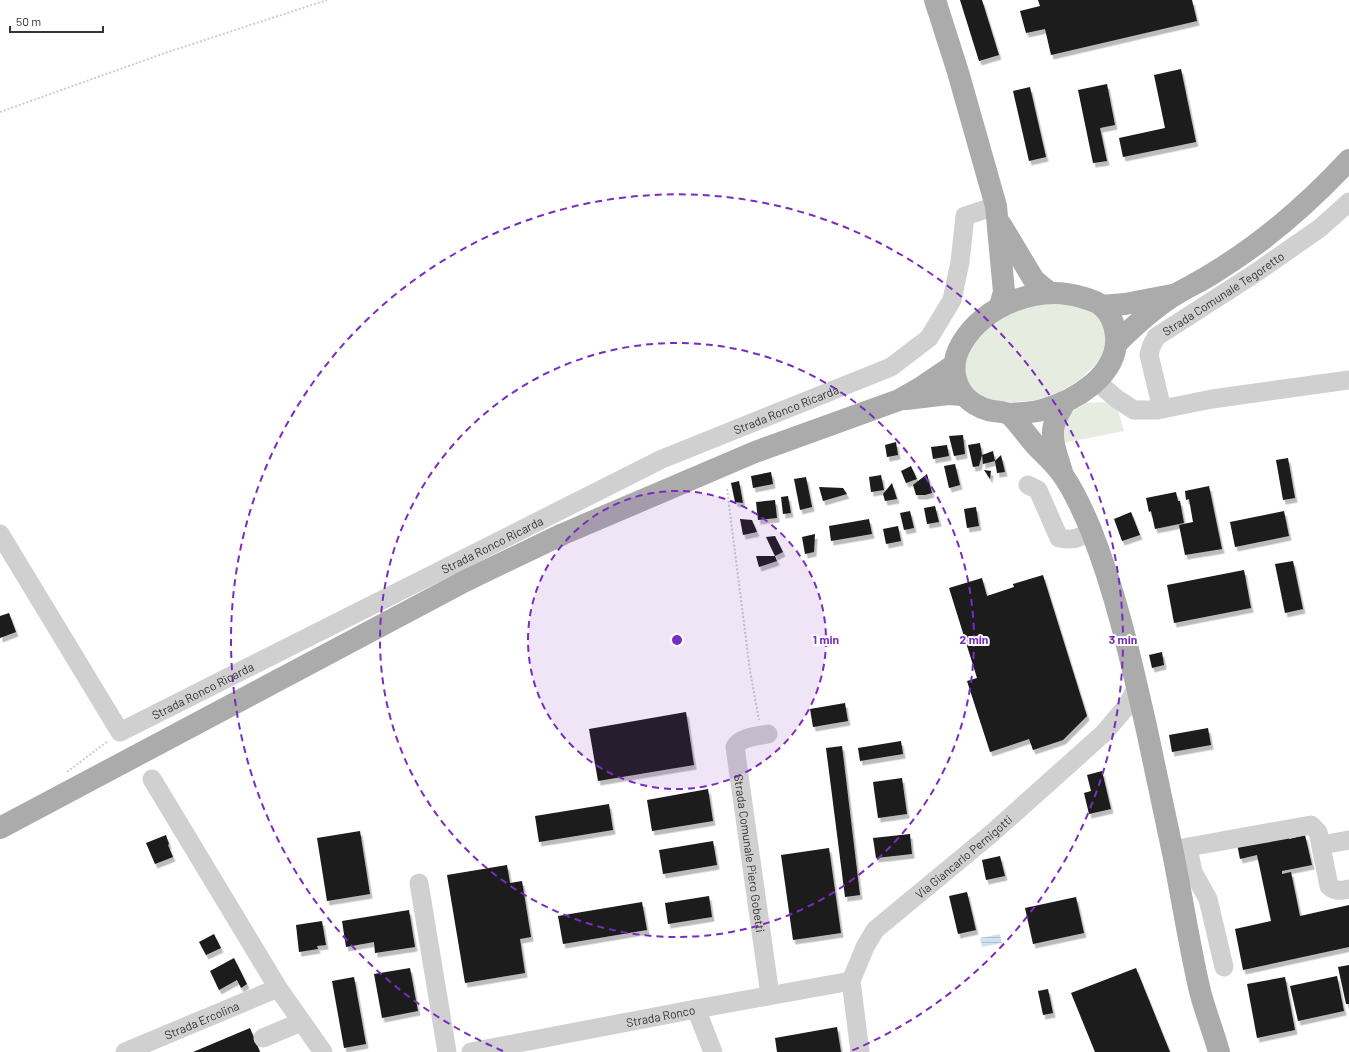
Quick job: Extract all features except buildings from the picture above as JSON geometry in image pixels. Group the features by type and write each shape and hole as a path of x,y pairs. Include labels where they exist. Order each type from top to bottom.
{"main road":[{"path":"935,0 958,72 997,212 1004,292 1000,306"},
{"path":"1117,343 1132,328 1177,294 1215,272 1256,244 1327,184 1349,160"},
{"path":"997,212 1034,280 1050,293"},
{"path":"1050,293 1074,295 1091,300 1102,306 1111,317 1115,329 1117,343 1114,356 1107,369 1096,381 1082,392 1065,402 1045,409 1032,412 1008,414 988,410 974,404 963,395 955,378 954,365 958,349 967,334 983,318 1000,306 1023,298 1050,293"},
{"path":"1102,306 1125,304 1177,294"},
{"path":"0,828 458,585 556,538 755,452 898,400 920,388 954,365"},
{"path":"898,400 948,394 963,395"},
{"path":"1065,402 1053,427 1055,448 1062,473 1078,502 1091,531 1109,580 1123,629 1137,688 1180,849 1199,991 1219,1050"},
{"path":"1008,414 1062,473"}],"street":[{"name":"Strada Comunale Tegoretto","path":"1162,409 1148,355 1156,337 1266,266 1320,228 1349,202"},
{"name":"Strada Ronco Ricarda","path":"120,732 662,459 891,367 929,338 952,300 960,262 965,216 997,212"},
{"path":"1096,381 1117,399 1134,410 1162,409 1212,399 1349,380"},
{"path":"1028,485 1038,490 1059,538 1070,540 1091,531"},
{"path":"0,534 120,732"},
{"name":"Via Giancarlo Pernigotti","path":"860,1052 851,981 864,947 875,930 991,834 1104,733 1126,707 1137,688"},
{"name":"Strada Comunale Piero Gobetti","path":"765,734 742,740 737,743 735,747 770,995"},
{"path":"152,779 278,988 323,1052"},
{"path":"1224,967 1208,899 1180,849 1311,825 1318,832 1329,886 1333,890 1338,891 1349,889"},
{"path":"1321,845 1349,840"},
{"path":"419,883 447,1052"},
{"name":"Strada Ronco","path":"471,1052 851,981"},
{"name":"Strada Ercolina","path":"126,1052 149,1048 278,988"},
{"path":"696,1009 713,1052"},
{"path":"263,1038 301,1022"}],"path":[{"path":"0,112 165,53 327,0"},
{"path":"727,489 750,671 765,734"},
{"path":"65,773 120,732"}],"shaded area":[{"path":"1061,302 1081,305 1100,318 1107,339 1101,359 1078,381 1059,392 1037,400 1014,402 987,400 975,393 964,376 966,351 990,325 1014,310 1036,304"},
{"path":"1105,402 1118,410 1124,431 1063,443 1062,425 1068,414 1086,403"}],"water":[{"path":"1000,934 1002,943 982,947 980,938"}]}
